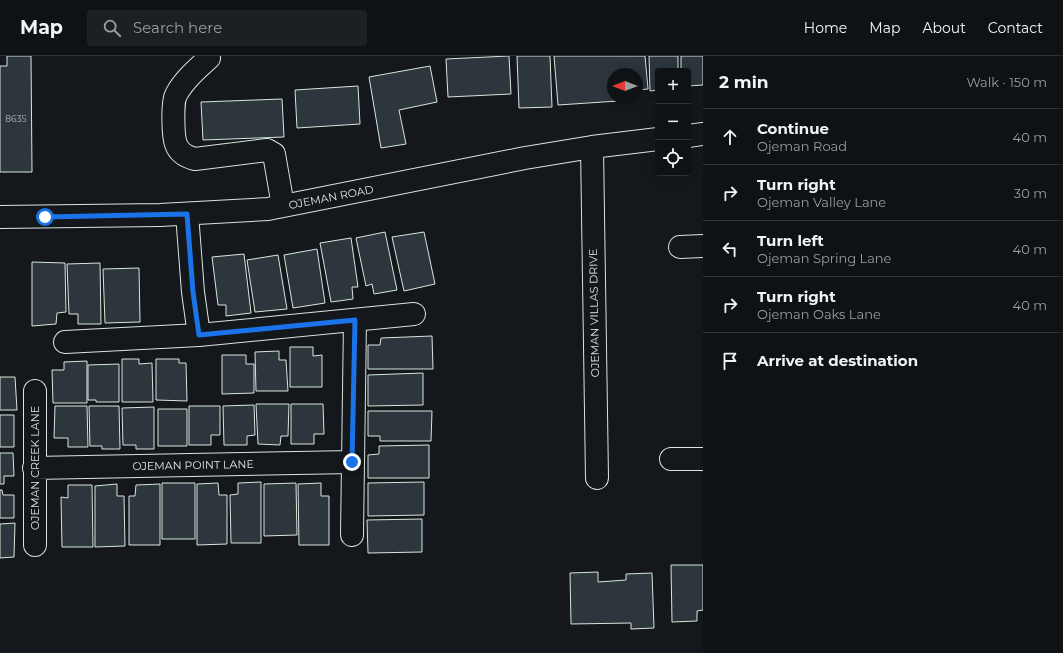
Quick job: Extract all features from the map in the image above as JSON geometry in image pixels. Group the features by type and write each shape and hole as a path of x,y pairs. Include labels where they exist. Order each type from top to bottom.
{"street":[{"path":"209,58 196,70 175,96 173,106 176,144 186,156 195,159 267,150 271,152 274,154 283,206"},
{"path":"691,136 703,134"},
{"name":"OJEMAN ROAD","path":"0,217 187,214 268,209 525,158 592,147 655,139"},
{"name":"OJEMAN VILLAS DRIVE","path":"592,147 597,478"},
{"path":"187,214 193,292 199,335"},
{"path":"680,247 703,246"},
{"path":"65,342 199,335 414,314"},
{"path":"352,535 355,320"},
{"name":"OJEMAN CREEK LANE","path":"35,390 35,545"},
{"path":"671,459 703,458"},
{"name":"OJEMAN POINT LANE","path":"34,468 352,462"}],"building":[{"path":"7,56 31,56 32,172 0,172 0,66 7,66"},
{"path":"509,56 511,94 448,97 446,59"},
{"path":"517,56 550,56 552,107 519,108"},
{"path":"554,56 645,56 648,89 643,89 643,68 607,68 607,102 558,105"},
{"path":"649,56 678,56 678,68 655,68 655,90 650,91"},
{"path":"681,56 703,56 703,85 691,86 691,68 681,68"},
{"path":"430,66 437,102 399,110 406,144 381,148 369,77"},
{"path":"358,86 360,124 297,128 295,90"},
{"path":"282,99 284,137 203,140 201,102"},
{"path":"385,232 397,290 374,294 372,284 366,286 356,238"},
{"path":"424,232 435,284 404,291 392,237"},
{"path":"351,238 358,287 352,287 353,299 331,302 320,243"},
{"path":"317,249 325,303 293,308 284,255"},
{"path":"244,254 251,313 226,316 226,305 218,305 212,257"},
{"path":"278,255 287,309 255,312 247,260"},
{"path":"32,262 65,263 66,312 57,313 56,324 32,326"},
{"path":"100,263 101,324 78,324 78,314 69,314 67,264"},
{"path":"139,268 140,322 105,323 103,269"},
{"path":"432,336 433,369 368,369 368,345 380,345 381,338"},
{"path":"290,347 313,347 313,356 322,355 322,387 290,387"},
{"path":"279,351 279,360 286,360 288,391 256,391 255,352"},
{"path":"222,355 246,355 246,364 254,364 254,393 222,394"},
{"path":"122,359 139,359 139,364 152,363 153,402 122,402"},
{"path":"156,359 179,359 179,363 186,363 187,401 156,400"},
{"path":"87,361 87,403 53,403 52,370 64,370 64,362"},
{"path":"119,364 119,402 96,402 96,400 88,400 88,365"},
{"path":"423,373 423,405 368,406 368,375"},
{"path":"0,377 15,377 17,410 0,410"},
{"path":"256,404 289,404 288,436 281,436 280,445 258,444"},
{"path":"291,404 323,404 324,434 314,434 314,444 291,444"},
{"path":"254,405 255,435 247,436 247,445 224,445 223,406"},
{"path":"55,406 87,406 88,447 68,447 68,438 54,438"},
{"path":"89,406 119,406 120,449 102,449 102,446 90,446"},
{"path":"189,406 220,406 220,435 211,435 211,445 189,445"},
{"path":"154,407 154,449 136,449 136,445 123,445 122,408"},
{"path":"158,409 187,409 187,446 158,446"},
{"path":"368,411 432,411 431,441 380,441 380,436 368,436"},
{"path":"0,415 14,415 14,447 0,447"},
{"path":"429,445 429,478 368,478 368,455 379,454 379,446"},
{"path":"0,453 13,453 14,476 4,476 4,484 0,484"},
{"path":"261,482 261,543 231,543 230,495 238,494 238,483"},
{"path":"424,482 424,515 368,516 368,483"},
{"path":"162,483 195,483 195,539 162,539"},
{"path":"218,483 219,495 227,495 227,544 197,545 197,484"},
{"path":"296,483 297,535 264,536 264,484"},
{"path":"321,483 321,496 329,496 329,545 299,545 298,484"},
{"path":"117,484 117,496 124,496 125,546 95,547 95,486"},
{"path":"160,484 160,545 129,545 129,496 135,496 136,485"},
{"path":"68,485 92,485 93,547 62,547 61,497 68,498"},
{"path":"0,490 2,490 3,495 14,495 14,518 0,518"},
{"path":"422,519 422,552 368,553 367,520"},
{"path":"15,523 14,557 0,558 0,524"},
{"path":"671,565 703,565 703,610 697,611 697,621 672,622"},
{"path":"598,572 598,582 626,580 626,574 652,573 654,628 631,629 631,623 571,624 570,573"}],"route":[{"path":"45,217 187,214 193,292 199,335 355,320 352,462"}]}
